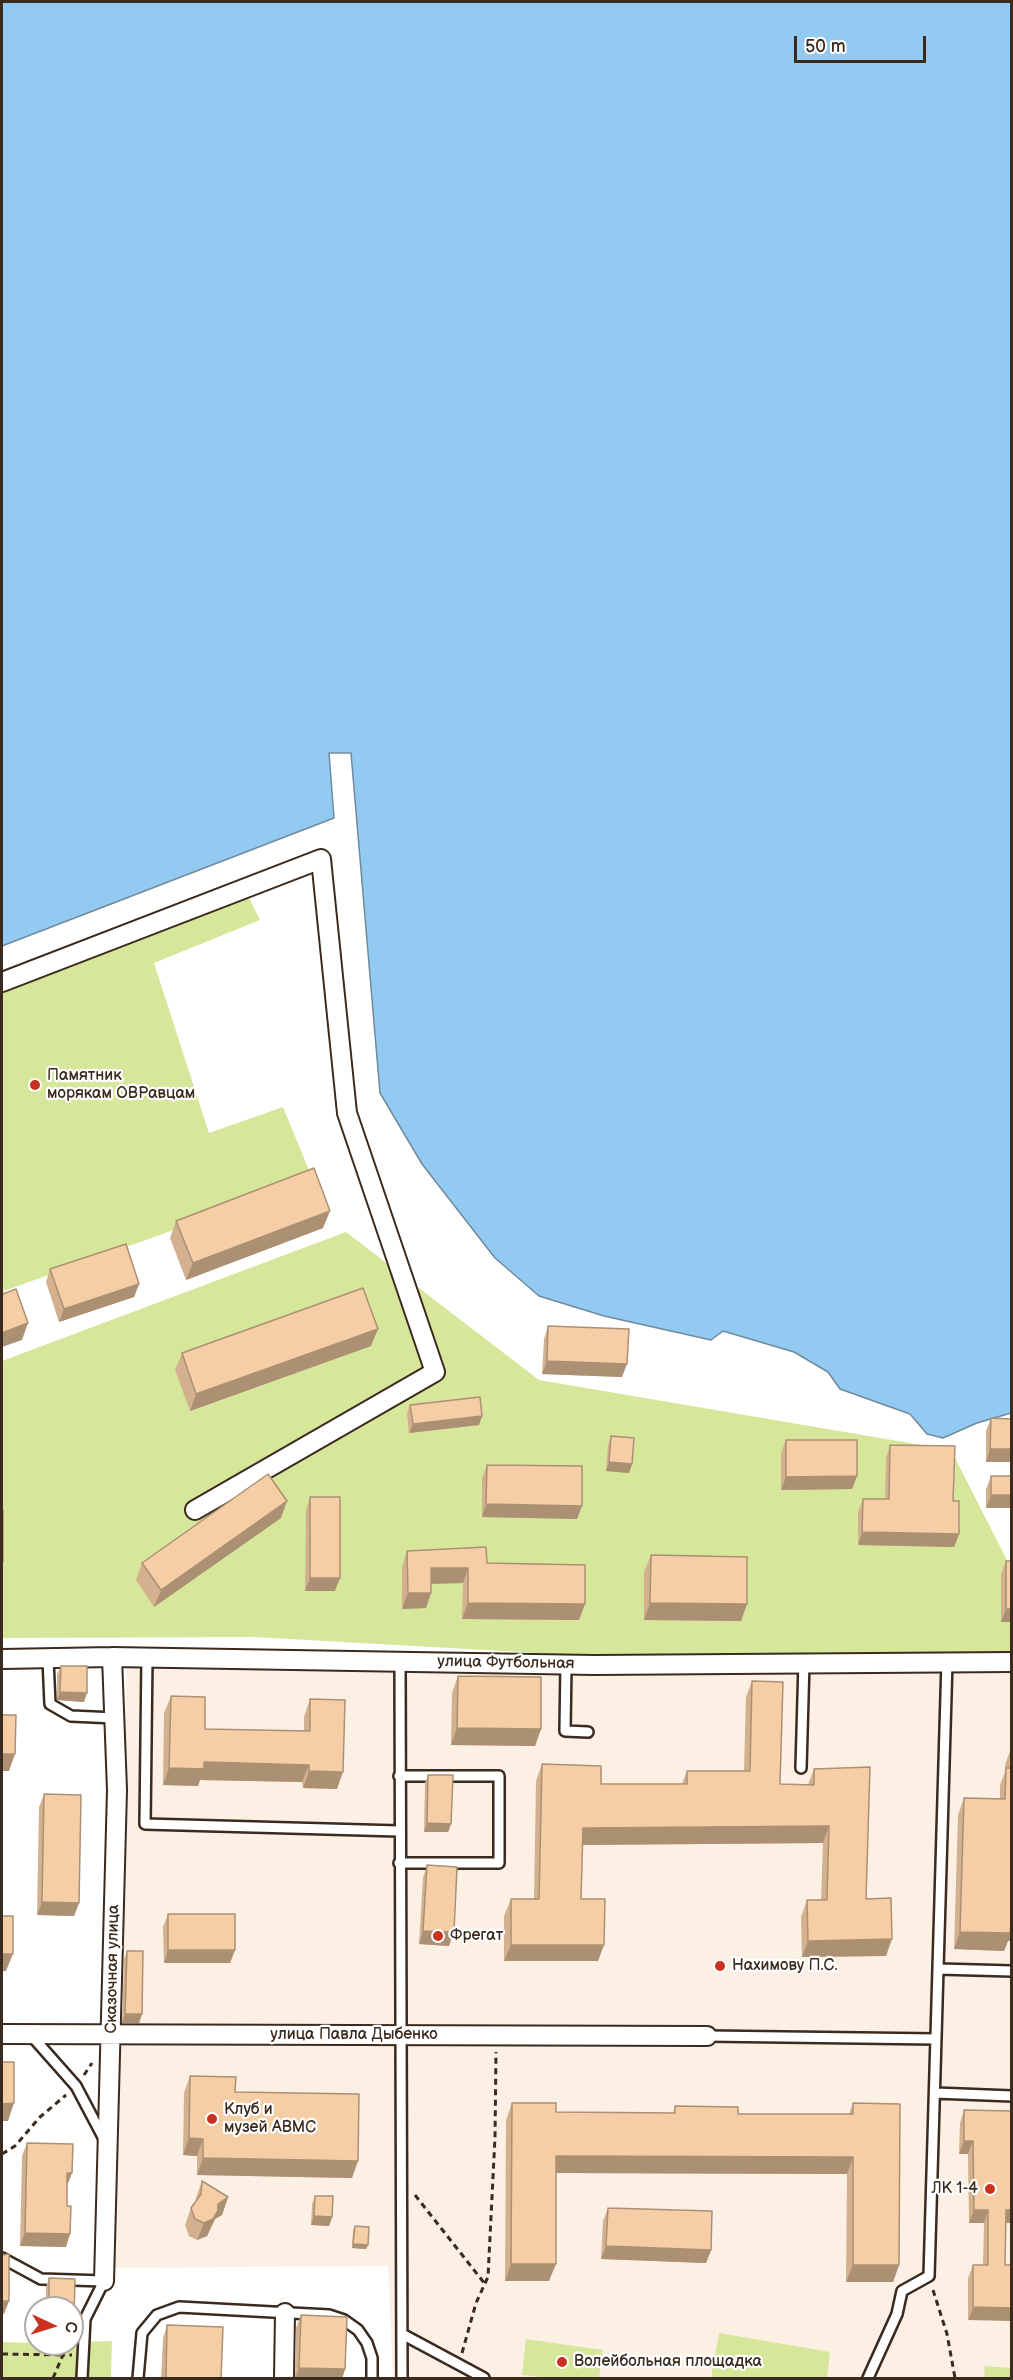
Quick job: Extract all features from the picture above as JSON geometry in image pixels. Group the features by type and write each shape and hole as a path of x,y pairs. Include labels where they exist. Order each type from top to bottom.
{"street":[{"path":"2,982 321,859 347,1113 435,1372 195,1510"},
{"name":"улица Футбольная","path":"2,1659 112,1657 566,1664 1011,1662"},
{"name":"Сказочная улица","path":"104,2281 117,1790 112,1657"},
{"name":"улица Павла Дыбенко","path":"2,2034 707,2036"},
{"path":"284,2379 285,2313"}],"lane":[{"path":"147,1658 145,1824 399,1831"},
{"path":"48,1659 50,1704 71,1716 115,1718"},
{"path":"868,2379 897,2314 902,2291 929,2277 947,1661"},
{"path":"400,1662 402,2379"},
{"path":"801,1768 804,1662"},
{"path":"566,1664 565,1731 588,1732"},
{"path":"399,1776 499,1776 499,1863 399,1863"},
{"path":"939,1969 1011,1971"},
{"path":"30,2034 76,2086 108,2147"},
{"path":"707,2036 936,2039"},
{"path":"934,2093 1011,2096"},
{"path":"2,2258 41,2279 104,2281 85,2319 84,2331"},
{"path":"138,2379 142,2333 157,2314 179,2307 329,2315 344,2320 358,2330 367,2343 372,2358 372,2379"},
{"path":"402,2334 484,2379"},
{"path":"82,2356 82,2379"}],"path":[{"path":"458,2366 476,2303 488,2277 496,2035"},
{"path":"2,2154 15,2146 40,2118 76,2086 94,2060"},
{"path":"401,2177 484,2284"},
{"path":"929,2277 947,2334 955,2379"},
{"path":"2,2354 24,2354"},
{"path":"53,2379 63,2356"}],"shaded area":[{"path":"127,1657 1011,1664 1011,2378 393,2378 388,2266 115,2268"}],"green space":[{"path":"248,896 260,920 154,963 209,1133 283,1107 313,1180 4,1291 2,1285 2,988"},
{"path":"346,1232 539,1380 951,1450 1011,1568 1011,1653 592,1656 254,1637 2,1638 2,1361"},
{"path":"719,2333 830,2352 827,2378 711,2378"},
{"name":"Волейбольная площадка","path":"526,2339 603,2350 599,2378 548,2378 522,2375"},
{"path":"112,2341 111,2378 2,2378 2,2342 24,2343 24,2356 84,2356 84,2342"},
{"path":"984,2366 1011,2368 1011,2378 985,2378"}],"water":[{"path":"2,2 1011,2 1011,1413 977,1423 943,1438 927,1434 910,1414 840,1389 828,1372 794,1352 723,1331 711,1340 604,1316 539,1296 495,1258 422,1164 380,1093 351,753 329,753 334,818 2,946"}],"building":[{"path":"314,1168 330,1211 193,1263 176,1221"},
{"path":"126,1244 139,1284 64,1309 50,1269"},
{"path":"363,1288 378,1329 196,1394 182,1353"},
{"path":"2,1289 3,1294 16,1289 28,1323 2,1333"},
{"path":"548,1326 629,1329 627,1364 547,1361"},
{"path":"480,1397 482,1416 413,1424 410,1405"},
{"path":"991,1418 1011,1419 1011,1449 990,1449"},
{"path":"611,1436 634,1438 632,1464 609,1462"},
{"path":"786,1440 857,1440 857,1476 786,1477"},
{"path":"890,1445 955,1446 953,1501 959,1501 959,1534 862,1532 863,1499 889,1499"},
{"path":"487,1465 582,1466 582,1506 486,1504"},
{"path":"268,1474 287,1501 161,1590 142,1563"},
{"path":"991,1476 1011,1476 1011,1495 991,1495"},
{"path":"310,1497 340,1497 340,1578 310,1578"},
{"path":"3,1510 3,1562 2,1562"},
{"path":"486,1547 487,1563 585,1565 585,1604 468,1603 468,1568 431,1568 431,1593 408,1593 407,1551"},
{"path":"651,1555 747,1557 747,1604 650,1603"},
{"path":"1006,1561 1011,1561 1011,1609 1006,1609"},
{"path":"61,1666 87,1666 87,1693 60,1692"},
{"path":"458,1676 541,1677 541,1729 457,1728"},
{"path":"752,1681 783,1682 780,1784 814,1785 814,1769 870,1767 866,1899 891,1898 892,1939 808,1941 807,1900 827,1900 829,1826 583,1828 581,1899 605,1899 604,1945 511,1945 511,1899 539,1899 542,1764 601,1766 601,1784 687,1784 687,1771 750,1771"},
{"path":"171,1696 205,1697 205,1729 310,1731 310,1699 345,1700 343,1772 309,1771 309,1765 204,1762 204,1769 169,1768"},
{"path":"2,1715 16,1715 15,1754 2,1754"},
{"path":"1006,1768 1011,1768 1010,1933 960,1932 964,1798 1005,1799"},
{"path":"428,1775 453,1775 451,1824 427,1823"},
{"path":"44,1794 81,1795 79,1903 42,1902"},
{"path":"427,1865 457,1867 454,1932 423,1931"},
{"path":"168,1914 235,1914 235,1950 168,1950"},
{"path":"2,1916 13,1916 13,1954 2,1954"},
{"path":"127,1951 143,1951 142,2014 125,2014"},
{"path":"2,2062 14,2062 14,2103 2,2104"},
{"path":"190,2076 236,2077 235,2092 359,2094 358,2161 203,2158 203,2139 189,2138"},
{"path":"512,2103 556,2103 556,2112 675,2113 675,2106 738,2107 738,2114 853,2114 853,2103 900,2104 899,2265 853,2265 853,2157 556,2156 556,2264 511,2264"},
{"name":"ЛК 1-4","path":"964,2110 1011,2111 1011,2210 1006,2210 1005,2265 1011,2265 1011,2308 973,2307 973,2265 988,2265 988,2210 974,2210 973,2141 964,2141"},
{"path":"27,2143 73,2144 72,2173 67,2173 67,2206 71,2206 70,2234 25,2233"},
{"path":"202,2181 228,2197 218,2204 218,2210 213,2219 204,2223 195,2219 191,2208 201,2194"},
{"path":"315,2196 333,2196 332,2217 314,2216"},
{"path":"608,2208 712,2211 711,2250 606,2246"},
{"path":"355,2226 369,2227 368,2245 353,2244"},
{"path":"9,2254 9,2301 2,2301 2,2255"},
{"path":"49,2278 75,2279 75,2296 49,2296"},
{"path":"301,2315 347,2317 345,2369 299,2368"},
{"path":"167,2325 223,2327 221,2379 166,2379"}],"place":[{"name":"Памятник морякам ОВРавцам","path":"35,1085"},
{"name":"Фрегат","path":"438,1936"},
{"name":"Нахимову П.С.","path":"720,1966"},
{"name":"Клуб и музей АВМС","path":"212,2119"},
{"name":"ЛК 1-4","path":"990,2189"},
{"name":"Волейбольная площадка","path":"562,2362"}]}
